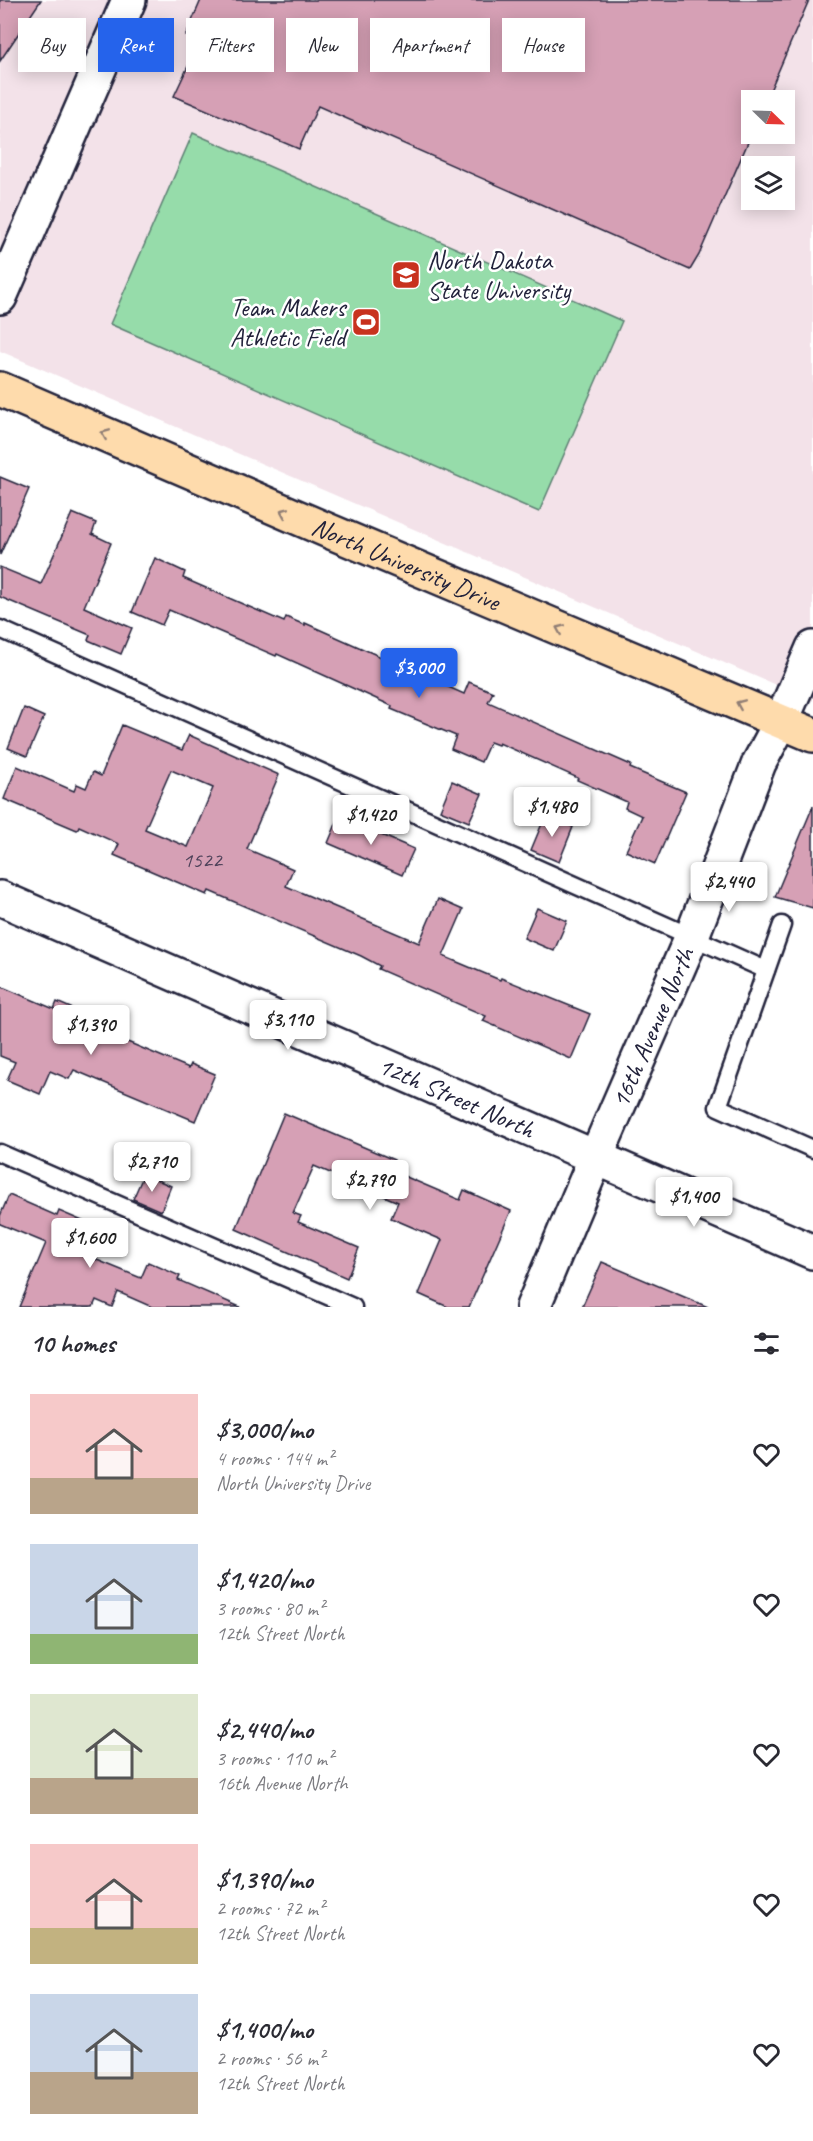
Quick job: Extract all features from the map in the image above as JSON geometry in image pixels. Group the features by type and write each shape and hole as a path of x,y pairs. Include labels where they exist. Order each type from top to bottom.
{"main road":[{"name":"North University Drive","path":"0,389 328,531 813,735"}],"street":[{"path":"0,297 129,0"},
{"name":"16th Avenue North","path":"533,1307 692,936 759,763 781,722 813,648"},
{"name":"12th Street North","path":"0,898 813,1252"}],"lane":[{"path":"0,629 766,970"},
{"path":"782,925 718,1107 813,1149"},
{"path":"0,1153 353,1307"}],"shaded area":[{"name":"North Dakota State University","path":"0,0 813,0 813,701 0,351"}],"green space":[{"name":"Team Makers Athletic Field","path":"193,133 622,321 539,512 110,324"}],"building":[{"path":"0,0 41,0 29,18 18,18 18,34 0,61"},
{"path":"201,0 809,0 770,90 741,90 741,144 747,144 699,255 690,270 318,106 299,149 174,96 186,71 274,72 274,18 193,18"},
{"path":"0,477 29,489 0,555"},
{"path":"72,513 96,523 92,534 111,543 84,607 132,628 121,654 88,640 90,635 0,597 0,567 41,584"},
{"path":"155,558 185,572 183,578 284,622 286,617 305,625 305,623 464,694 469,682 493,692 488,702 631,765 630,768 686,792 655,864 626,851 642,816 625,808 627,802 577,780 578,778 499,743 498,745 490,742 481,762 451,749 456,736 391,709 392,706 277,654 276,656 169,610 162,625 132,612"},
{"path":"24,708 44,717 27,756 8,748"},
{"path":"122,725 182,750 189,735 279,775 247,849 293,869 286,886 419,943 438,899 463,910 443,956 590,1014 571,1059 483,1021 486,1016 378,969 380,966 361,956 209,891 207,895 114,855 119,844 79,826 77,830 4,799 17,766 74,791 77,784 86,788 93,772 101,776","holes":["171,770 213,788 188,847 145,829"]},
{"path":"452,781 482,794 469,822 440,810"},
{"path":"813,806 813,908 775,897"},
{"path":"546,814 573,827 559,862 531,850"},
{"path":"339,817 414,849 402,875 328,843"},
{"path":"537,908 567,921 554,951 524,938"},
{"path":"0,986 54,1009 57,1002 96,1019 92,1027 189,1068 191,1064 215,1074 195,1121 74,1070 69,1079 50,1071 40,1094 7,1080 15,1062 0,1056"},
{"path":"284,1113 394,1160 390,1170 460,1200 464,1190 511,1211 469,1307 448,1307 419,1294 442,1240 391,1218 398,1202 314,1166 293,1213 301,1216 298,1222 359,1248 347,1278 236,1229"},
{"path":"144,1174 171,1186 161,1211 133,1199"},
{"path":"9,1195 57,1216 59,1211 87,1223 75,1251 141,1278 148,1262 180,1276 178,1280 240,1307 152,1307 118,1292 112,1307 96,1300 93,1307 19,1307 46,1243 0,1224 0,1216"},
{"path":"602,1262 708,1307 582,1307"}],"place":[{"name":"North Dakota State University","path":"406,275"},
{"name":"Team Makers Athletic Field","path":"366,322"}]}
